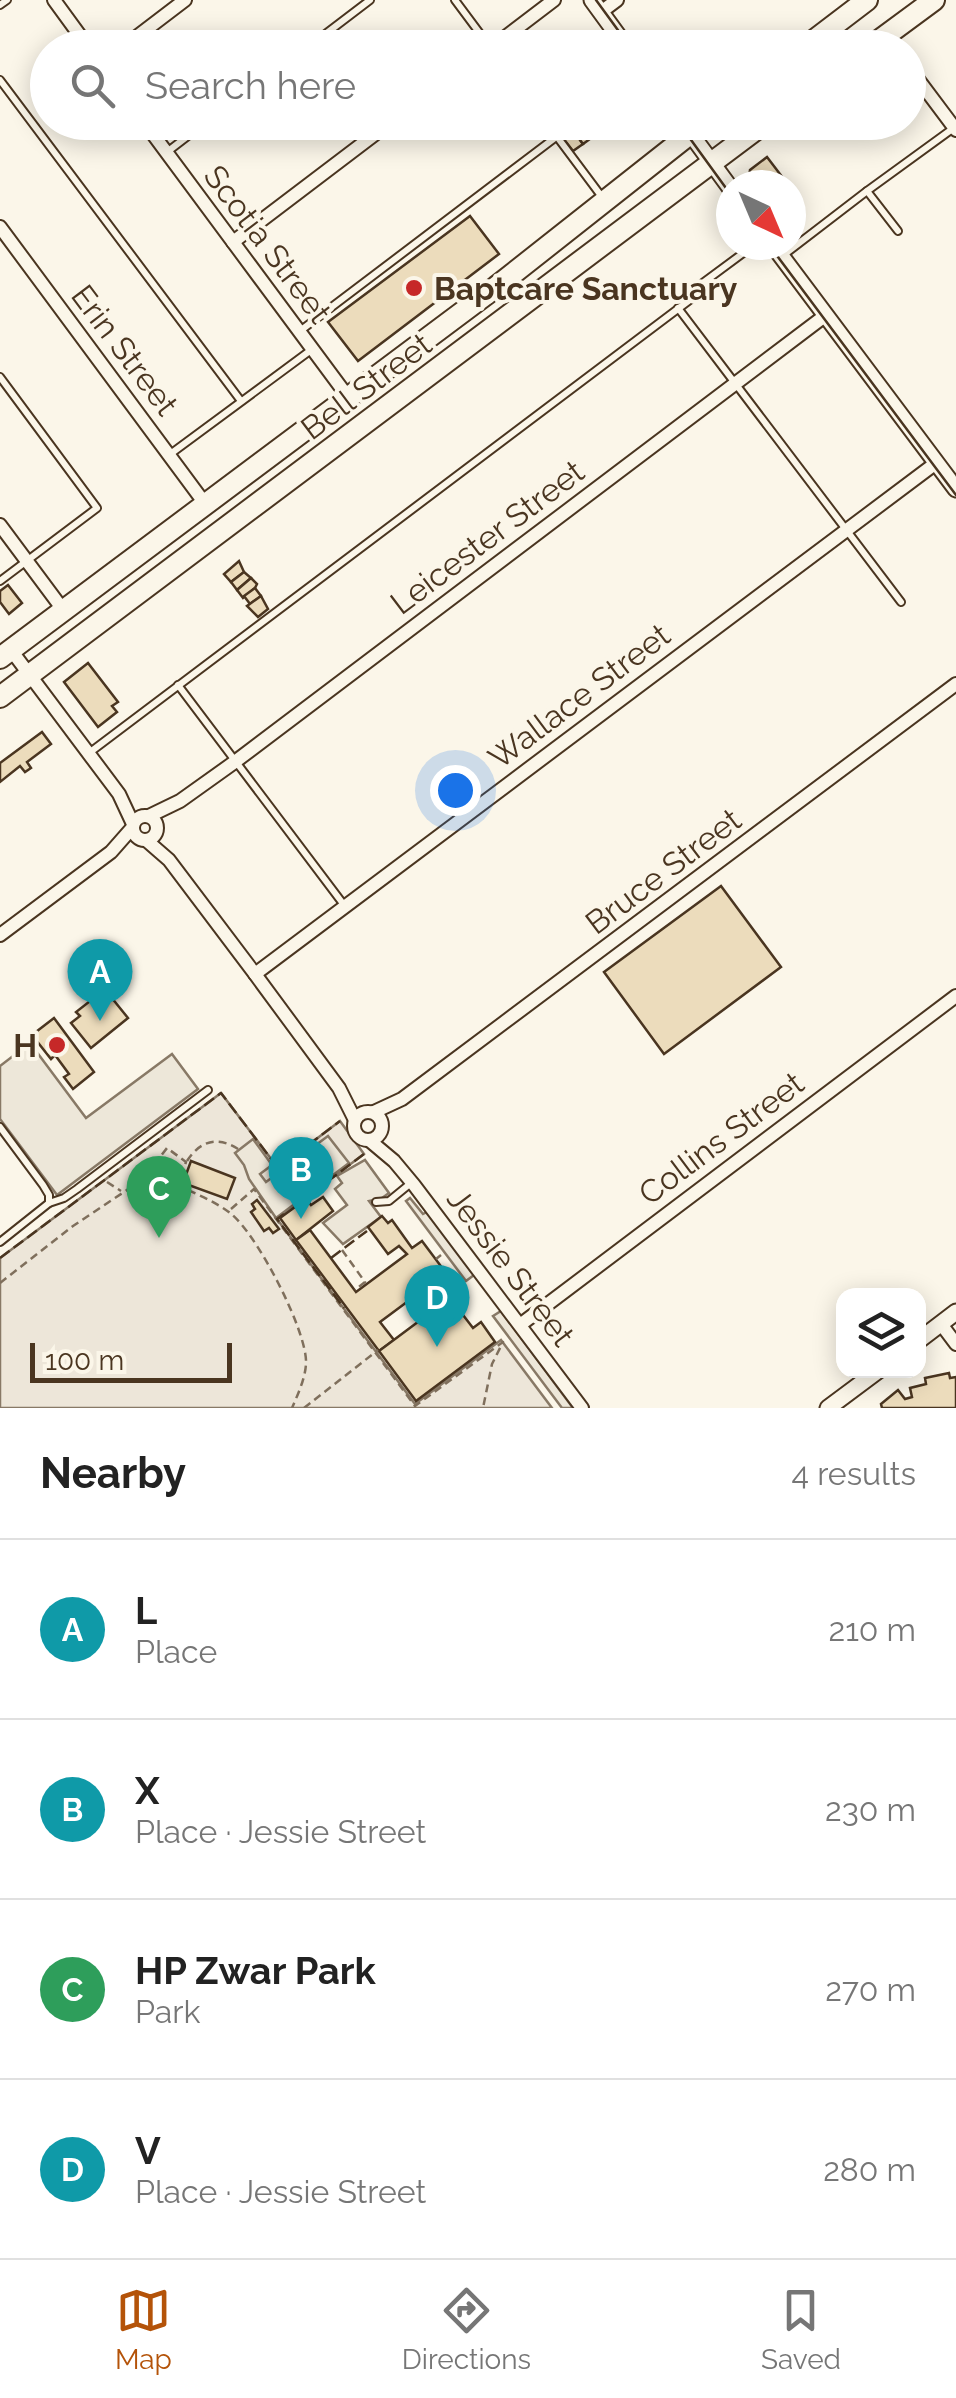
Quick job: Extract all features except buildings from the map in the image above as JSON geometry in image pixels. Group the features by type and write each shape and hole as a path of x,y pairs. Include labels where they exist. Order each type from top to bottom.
{"highway":[{"path":"828,30 867,0"},
{"path":"898,30 934,0"},
{"name":"Bell Street","path":"5,654 496,287 677,140"},
{"name":"Bell Street","path":"0,696 743,140"}],"street":[{"path":"54,0 76,30"},
{"path":"146,30 186,0"},
{"path":"515,30 554,0"},
{"path":"614,30 596,6 617,0"},
{"path":"926,89 956,128"},
{"name":"Scotia Street","path":"157,140 348,397"},
{"path":"232,242 368,140"},
{"path":"700,140 716,170"},
{"name":"Erin Street","path":"0,228 206,505"},
{"path":"784,260 956,489"},
{"name":"Leicester Street","path":"0,935 826,316"},
{"name":"Wallace Street","path":"255,974 936,463"},
{"path":"0,524 64,611"},
{"path":"5,654 29,675 339,1088 365,1114 380,1117 382,1127 377,1137 369,1140 357,1135 354,1129 365,1114"},
{"name":"Bruce Street","path":"365,1114 402,1099 956,684"},
{"name":"Collins Street","path":"520,1325 956,996"},
{"name":"Bruce Street","path":"382,1127 402,1099"},
{"name":"Jessie Street","path":"382,1127 394,1161"},
{"name":"Jessie Street","path":"369,1140 412,1182 582,1408"},
{"path":"926,1335 956,1312"},
{"path":"941,1324 956,1344"},
{"path":"833,1407 869,1378"}],"lane":[{"path":"0,6 8,0"},
{"path":"330,30 370,0"},
{"path":"455,0 478,30"},
{"path":"0,80 30,120"},
{"path":"806,231 956,128"},
{"path":"45,140 241,402"},
{"path":"166,152 182,140"},
{"path":"299,332 552,140"},
{"path":"558,140 605,201"},
{"path":"866,190 898,232"},
{"path":"89,754 699,293 700,286 734,260"},
{"path":"678,308 901,602"},
{"path":"169,455 312,349"},
{"path":"0,376 97,508 0,581"},
{"path":"178,684 345,906"},
{"path":"0,1242 49,1202 64,1198 208,1090"},
{"path":"0,1127 44,1185 49,1202"},
{"path":"376,1202 389,1200 412,1182"}],"path":[{"path":"241,1151 224,1141 206,1143 190,1154 180,1184 238,1220 258,1248 296,1321 304,1341 306,1363 292,1408"},
{"path":"0,1283 73,1226 142,1180 167,1148 186,1162"},
{"path":"98,1173 122,1192"},
{"path":"229,1212 254,1189 415,1407 503,1341 487,1382 484,1408"},
{"path":"342,1250 365,1282 354,1290"},
{"path":"436,1259 441,1255"},
{"path":"304,1408 376,1351"}],"shaded area":[{"path":"30,1043 86,1118 172,1054 198,1089 57,1195 0,1119 0,1066"},
{"path":"221,1093 278,1168 340,1121 364,1154 277,1219 415,1404 501,1340 552,1408 0,1408 0,1258"},
{"path":"328,1136 349,1163 276,1218 235,1153 253,1139 272,1165 260,1174 266,1182"},
{"path":"365,1160 389,1193 369,1201 381,1217 343,1244 323,1223 347,1205 335,1189 342,1183 337,1176"},
{"path":"410,1198 423,1214 427,1212 474,1275 466,1281 406,1201"},
{"path":"501,1311 573,1408 562,1408 493,1316"}],"tram line":[{"path":"596,0 618,30"},
{"path":"691,140 716,174"},
{"path":"780,260 956,495"}],"fence":[{"path":"0,1258 221,1093 278,1168 340,1121"},
{"path":"300,1202 364,1154"},
{"path":"284,1214 277,1219 344,1308"},
{"path":"331,1258 367,1231"},
{"path":"436,1280 450,1298"}],"place":[{"name":"Baptcare Sanctuary","path":"414,288"},
{"name":"L","path":"100,1021"},
{"name":"H","path":"57,1045"},
{"name":"X","path":"301,1219"},
{"name":"HP Zwar Park","path":"159,1238"},
{"name":"V","path":"437,1347"}]}
